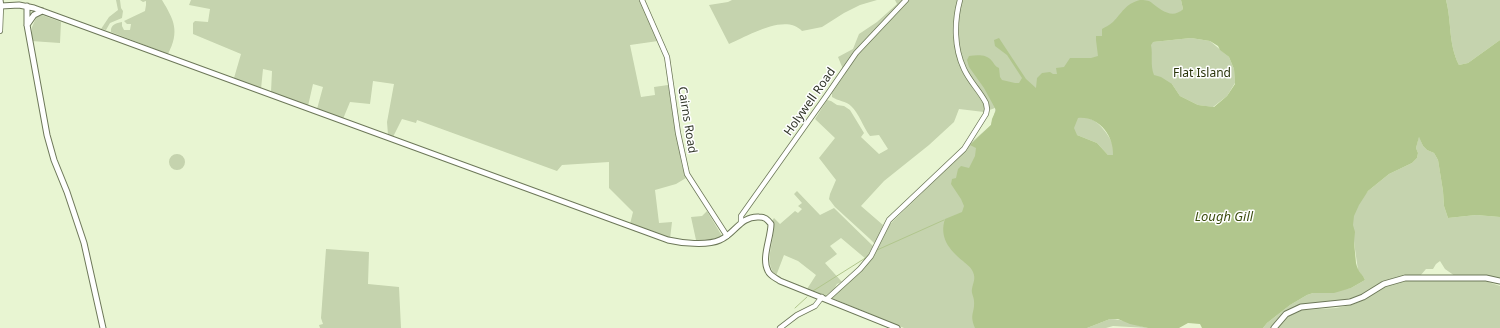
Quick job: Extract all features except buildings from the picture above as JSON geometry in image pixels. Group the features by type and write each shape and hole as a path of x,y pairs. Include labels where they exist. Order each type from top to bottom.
{"main road":[{"path":"0,0 1,6 27,6 42,11 668,240 676,242 719,241 727,236 741,222 756,217 764,217 771,224 766,255 768,271 772,276 780,281 898,328"},
{"path":"27,6 27,25 47,135 54,160 67,192 84,243 103,328"},
{"path":"27,25 34,15 42,11"},
{"path":"1274,328 1286,314 1302,307 1350,302 1363,297 1384,284 1405,278 1486,278 1500,281"}],"street":[{"name":"Cairns Road","path":"642,0 667,57 678,133 687,174 727,236"},
{"name":"Holywell Road","path":"741,222 741,216 856,53 906,0"},
{"path":"780,328 797,315 815,306 860,269 871,256 889,220 964,149 986,114 986,103 964,69 957,47 956,33 960,0"},
{"path":"0,31 1,6"}],"green space":[{"path":"116,0 120,0 123,11 122,18 110,23 106,30 101,29 109,17 118,10"},
{"path":"140,0 162,0 170,14 175,32 172,46 168,54 111,32 112,26 122,22 124,30 130,30 131,24 127,24 124,21 145,11 146,1 143,2"},
{"path":"191,0 640,0 658,41 630,45 641,97 655,95 654,87 668,85 682,166 686,178 676,184 655,190 659,223 672,222 670,239 630,224 633,212 609,188 609,162 562,165 557,171 417,120 416,123 402,119 393,137 388,135 387,122 394,84 373,81 370,104 350,102 343,119 317,109 323,87 313,84 308,106 271,92 272,71 263,69 261,89 235,80 234,78 241,54 193,34 193,23 195,21 208,22 210,9 189,5"},
{"path":"732,0 877,0 860,5 822,27 802,31 795,26 786,24 776,25 729,44 709,5"},
{"name":"Flat Island","path":"895,0 1181,0 1183,9 1153,42 1191,38 1210,41 1229,57 1234,69 1235,83 1227,96 1213,107 1198,105 1180,96 1172,84 1088,118 1100,125 1107,134 1112,142 1113,155 1108,155 1097,143 1077,135 1045,328 904,328 832,298 842,286 869,262 879,246 887,227 991,125 995,112 995,108 984,112 959,109 954,122 929,145 884,181 861,206 883,225 876,242 874,243 835,207 829,199 836,180 819,158 835,138 815,119 827,100 837,105 844,106 850,110 864,133 861,137 879,154 888,149 879,135 870,136 851,106 832,97 832,93 845,74 838,57 853,49 859,34 877,22 897,4"},
{"path":"1446,0 1500,0 1500,40 1468,63 1459,65 1453,49"},
{"path":"42,15 61,22 60,43 31,41 32,27 36,18"},
{"path":"1419,136 1423,146 1427,150 1434,153 1438,160 1444,206 1448,218 1476,215 1500,217 1500,279 1455,276 1445,269 1440,261 1433,269 1426,269 1420,276 1405,276 1383,282 1363,296 1349,301 1301,305 1285,313 1271,328 1263,328 1267,323 1290,305 1307,295 1351,288 1365,280 1358,270 1354,242 1341,221 1368,191 1389,174 1412,163 1417,158 1418,153 1416,148"},
{"path":"174,154 180,154 185,159 183,168 180,170 174,170 169,165 169,159"},
{"path":"797,191 820,215 834,208 873,246 866,259 841,238 830,246 837,254 825,263 842,282 837,284 834,289 825,296 807,289 816,275 798,261 784,255 776,276 770,263 773,235 772,221 774,218 780,224 795,211 798,213 802,209 798,206 802,203 794,194"},
{"path":"707,211 722,236 713,239 696,240 691,217 702,216"},
{"path":"326,249 369,252 368,284 399,287 401,328 320,328 319,325 323,324 321,318"},
{"path":"1405,281 1485,281 1500,286 1500,328 1277,328 1287,317 1302,310 1336,308 1351,305 1364,300 1385,286"},
{"path":"1110,319 1124,321 1148,328 1113,326 1106,328 1087,328"}],"water":[{"name":"Lough Gill","path":"1140,0 1148,1 1170,14 1175,14 1183,9 1181,0 1446,0 1453,49 1459,65 1468,63 1500,40 1500,217 1476,215 1448,218 1444,206 1438,160 1434,153 1427,150 1423,146 1419,137 1416,148 1418,153 1417,158 1412,163 1389,174 1368,191 1354,216 1353,225 1355,232 1354,242 1356,263 1365,280 1351,288 1334,293 1313,293 1307,295 1290,305 1267,323 1263,328 1202,328 1200,324 1188,323 1179,328 1148,328 1130,324 1118,319 1110,319 1087,328 975,328 972,316 974,305 972,290 974,274 970,267 953,252 946,243 943,232 945,219 962,212 964,206 951,184 952,179 956,178 958,169 961,166 969,168 975,156 976,148 970,145 991,125 996,110 984,88 969,67 967,60 969,56 985,56 999,68 1000,77 1002,80 1019,83 1022,78 1007,55 995,46 994,40 999,38 1026,79 1036,88 1037,78 1042,73 1050,72 1057,74 1056,68 1064,67 1070,58 1091,58 1098,56 1096,36 1102,36 1102,29 1112,23 1127,6","holes":["1191,38 1210,41 1218,46 1220,50 1229,57 1234,69 1235,84 1227,96 1214,107 1198,105 1180,96 1172,84 1161,77 1154,75 1152,68 1151,45 1153,42","1078,118 1092,120 1104,129 1111,141 1113,155 1108,155 1097,143 1077,135 1074,128"]}],"waterway":[{"path":"877,250 944,220"},
{"path":"813,291 867,257"},
{"path":"795,308 807,297"}]}
